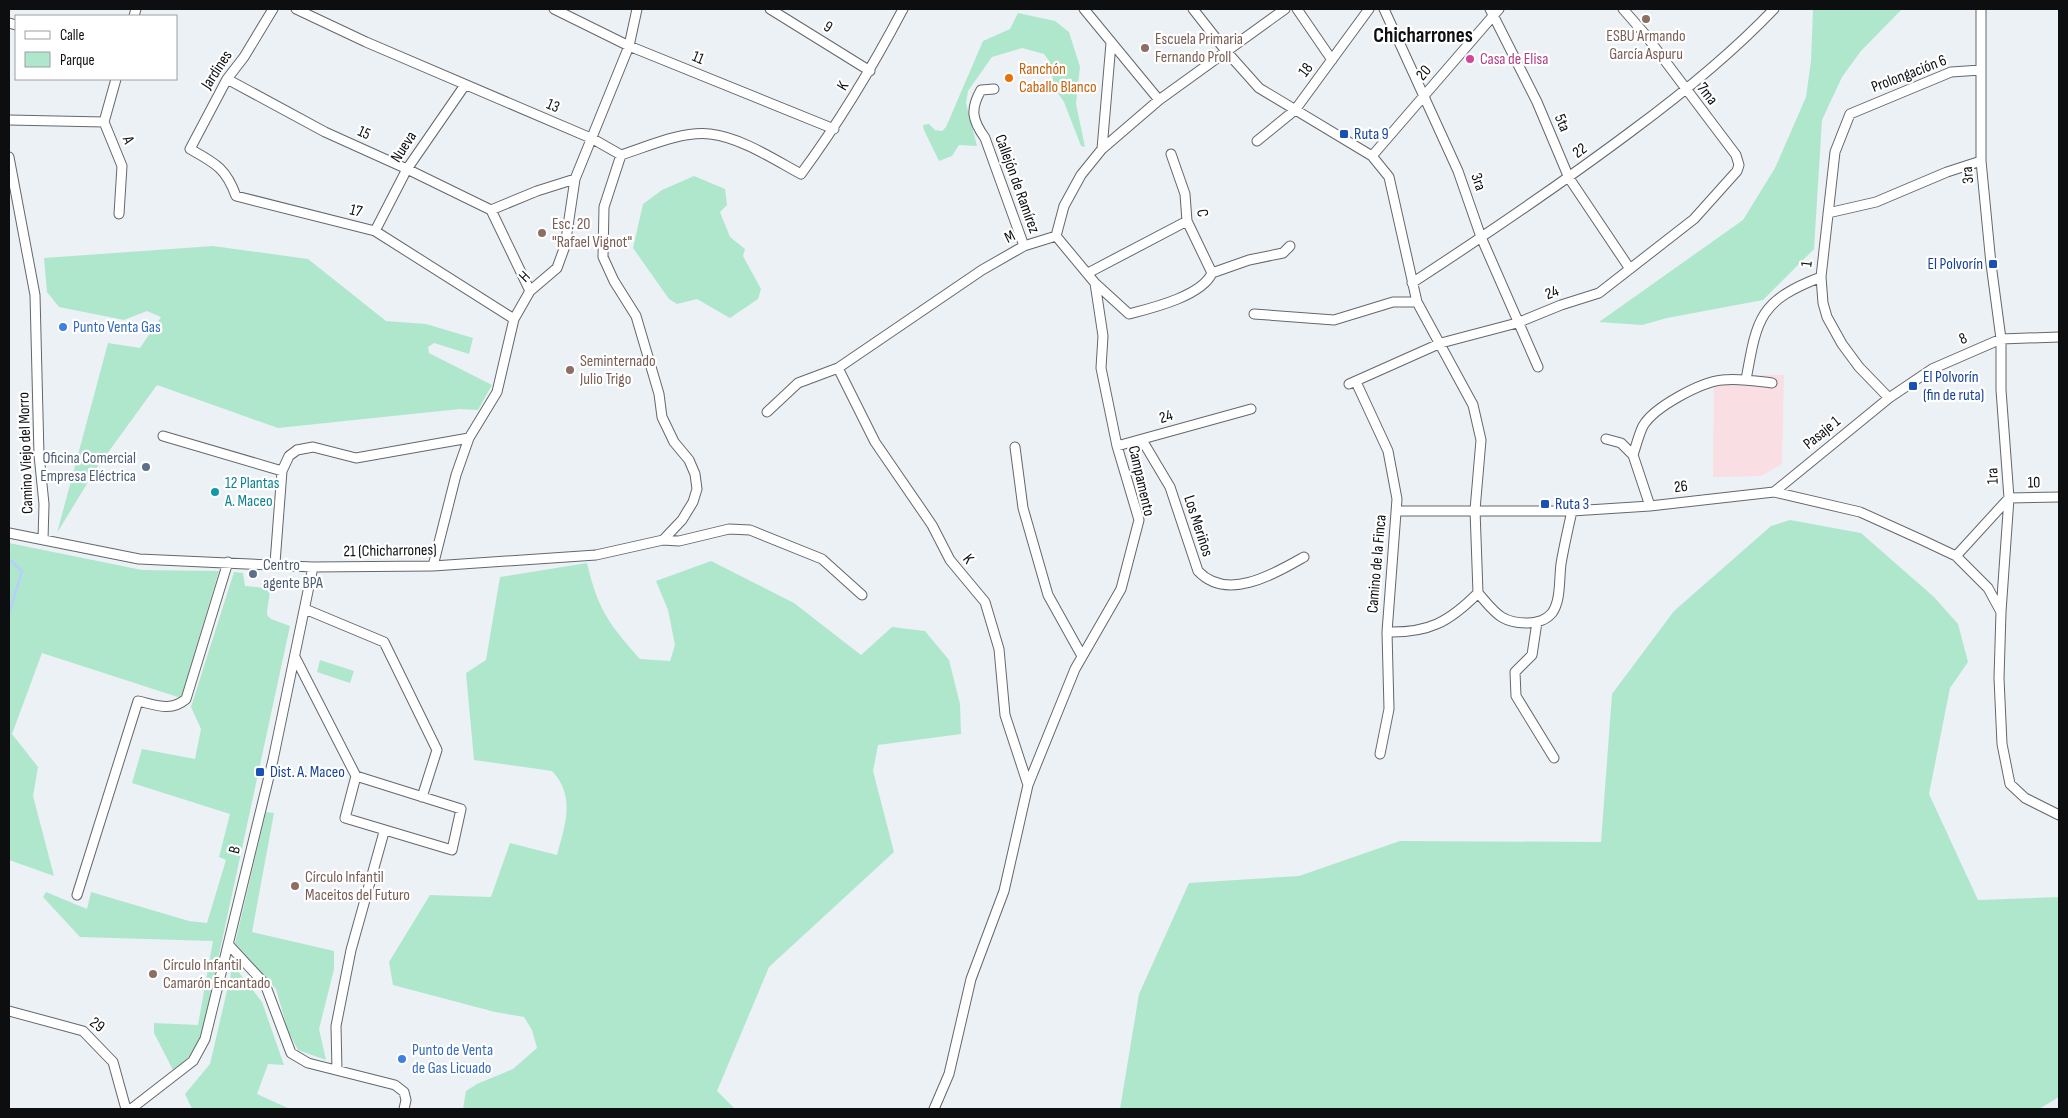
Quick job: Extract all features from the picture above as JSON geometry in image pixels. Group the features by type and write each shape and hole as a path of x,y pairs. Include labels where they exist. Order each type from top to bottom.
{"street":[{"name":"Jardines","path":"190,149 227,79 244,57 273,9"},
{"name":"13","path":"296,9 366,42 593,139 621,155"},
{"name":"11","path":"554,9 629,46 834,129"},
{"name":"H","path":"433,566 456,475 468,438 497,392 514,319 530,291 557,268 566,246 575,179 593,139 629,46 637,9"},
{"name":"9","path":"770,9 870,71"},
{"name":"K","path":"621,155 685,135 711,134 749,146 802,174 834,129 870,71 903,9"},
{"path":"1084,9 1159,100"},
{"path":"1194,9 1226,52 1259,88 1372,156 1389,177 1417,302 1441,343 1472,405 1481,440 1475,510 1478,593 1502,620 1516,623 1537,622 1547,618 1556,604 1561,564 1572,511"},
{"path":"1056,236 1064,206 1081,175 1102,148 1159,100 1285,9"},
{"path":"1296,9 1332,60"},
{"name":"18","path":"1258,141 1295,110 1369,9"},
{"name":"3ra","path":"1384,9 1425,95 1458,171 1481,237 1517,323 1538,367"},
{"name":"7ma","path":"1623,9 1644,33 1685,90 1736,155 1738,165 1734,176"},
{"name":"22","path":"1412,283 1569,178 1685,90 1756,28 1774,9"},
{"name":"3ra","path":"1981,9 1981,161 1990,264 2001,338"},
{"name":"20","path":"1372,156 1494,11"},
{"name":"5ta","path":"1494,11 1537,102 1569,178 1630,270"},
{"path":"1102,148 1111,43"},
{"name":"Prolongación 6","path":"1850,114 1951,72 1981,70"},
{"name":"15","path":"227,79 325,132 491,210"},
{"name":"A","path":"116,80 104,122 122,166 119,214"},
{"name":"Nueva","path":"375,231 407,169 465,85"},
{"name":"Callejón de Ramírez","path":"994,89 981,90 974,102 975,124 985,138 1024,246"},
{"name":"1","path":"1850,114 1835,152 1821,277 1823,303 1833,330 1859,367 1889,398"},
{"path":"9,120 104,122"},
{"name":"17","path":"190,149 216,164 230,178 236,196 375,231 514,319"},
{"name":"C","path":"1171,154 1185,194 1187,221 1212,273"},
{"path":"621,155 604,207 603,256 614,281 636,316 659,394 662,417 674,442 690,460 695,474 697,489 693,502 682,520 663,540"},
{"name":"Camino Viejo del Morro","path":"9,157 35,295 39,455 44,504 43,540"},
{"path":"1828,213 1876,202 1948,172 1981,161"},
{"name":"24","path":"1353,383 1441,343 1517,323 1561,305 1599,293 1694,219 1734,176"},
{"path":"530,291 491,210 537,191 575,179"},
{"path":"1088,273 1187,221"},
{"name":"M","path":"767,412 798,383 838,368 982,270 1024,246 1056,236"},
{"name":"Campamento","path":"934,1109 949,1074 971,979 1004,891 1028,785 1047,732 1082,656 1121,589 1139,520 1118,446 1101,368 1103,336 1095,283 1056,236"},
{"path":"1095,283 1129,314 1165,304 1205,284 1212,273 1249,260 1283,253 1290,246"},
{"path":"1746,380 1759,321 1767,308 1789,291 1821,277"},
{"path":"1254,314 1334,320 1393,302 1417,302"},
{"name":"8","path":"1889,398 1932,369 2001,338 2059,337"},
{"name":"1ra","path":"2001,338 2001,390 2009,498 1998,678 2002,744 2010,784 2024,798 2059,814"},
{"name":"K","path":"838,368 875,442 932,525 950,560 984,602 999,649 1005,715 1028,785"},
{"path":"1633,455 1643,426 1650,416 1662,407 1703,386 1720,380 1772,383"},
{"name":"Camino de la Finca","path":"1353,383 1388,451 1397,499 1387,632 1389,709 1380,754"},
{"name":"Pasaje 1","path":"1774,492 1889,398"},
{"name":"24","path":"1118,446 1251,409"},
{"path":"163,436 282,471"},
{"path":"275,564 282,471 289,456 297,450 313,447 356,458 468,438"},
{"path":"1606,439 1621,443 1633,455 1650,506"},
{"name":"Los Meriños","path":"1142,440 1170,487 1198,571 1209,581 1225,587 1237,585 1283,569 1304,557"},
{"path":"1015,447 1023,508 1048,595 1082,656"},
{"name":"26","path":"1397,511 1572,511 1650,506 1774,492 1860,512 1956,556"},
{"name":"10","path":"2009,498 2059,497"},
{"path":"2001,612 1988,588 1956,556 2009,498"},
{"name":"21 (Chicharrones)","path":"9,533 139,559 313,567 433,566 596,555 663,540 679,541 729,529 750,530 822,559 862,595"},
{"path":"77,895 138,701 169,708 179,705 186,699 228,562"},
{"name":"B","path":"131,1109 188,1066 202,1048 273,760 313,567"},
{"path":"1387,632 1411,632 1437,626 1458,612 1478,593"},
{"path":"305,609 384,642 437,750 422,797"},
{"path":"1537,622 1532,655 1515,672 1516,696 1554,758"},
{"path":"294,657 356,776 345,818 384,832 452,850 462,809 356,776"},
{"path":"337,1070 336,1026 341,998 351,950 384,832"},
{"path":"228,944 265,984 286,1045 291,1053 308,1063 400,1088 406,1096 404,1109"},
{"name":"29","path":"9,1011 83,1031 113,1062 126,1109"}],"shaded area":[{"path":"1714,375 1784,375 1782,464 1761,476 1713,477"}],"green space":[{"path":"1813,9 1902,9 1861,51 1842,77 1822,120 1814,249 1763,300 1667,318 1642,325 1599,322 1743,220 1775,168 1806,97 1811,61"},
{"path":"1018,13 1055,21 1069,32 1080,67 1076,104 1085,147 1081,146 1064,102 1055,89 1049,61 1044,54 1022,48 992,57 968,91 966,103 977,146 959,145 952,156 939,161 923,125 929,124 935,130 942,131 946,127 983,41 1010,29"},
{"path":"694,176 725,189 727,205 720,212 730,237 745,249 743,256 761,289 758,299 730,318 697,299 677,304 669,299 633,248 643,204 662,190"},
{"path":"213,246 308,259 386,321 426,324 473,338 469,354 434,343 428,347 429,353 492,385 478,410 460,409 278,428 157,385 96,469 57,533 108,343 140,348 161,317 147,311 124,320 59,307 47,292 44,258"},
{"path":"1790,520 1861,533 1934,597 1958,624 1968,662 1950,688 1929,794 1978,900 2059,897 2059,1097 2039,1109 1120,1109 1139,994 1189,883 1299,876 1400,841 1601,842 1612,694 1674,611 1771,526"},
{"path":"9,543 142,570 219,571 181,698 42,653 12,734 38,767 33,796 54,876 9,860"},
{"path":"711,561 794,603 861,655 892,627 925,631 949,660 960,704 961,734 878,745 873,771 894,852 769,967 717,1091 735,1109 463,1109 466,1091 477,1084 513,1069 537,1048 532,1030 524,1017 495,1012 393,985 389,962 430,895 491,897 510,843 557,855 565,822 566,801 564,790 552,771 474,760 466,673 486,660 500,577 587,563 600,605 629,647 640,659 670,661 675,645 668,610 656,581"},
{"path":"234,572 243,573 245,586 267,590 269,595 267,615 271,619 290,626 201,1038 188,1058 173,1070 154,1033 154,1023 198,1025 213,941 80,937 43,897 46,892 87,909 91,892 189,921 207,923 226,860 219,857 230,814 132,783 142,749 195,759 201,729 191,707"},
{"path":"320,660 354,671 350,683 317,672"},
{"path":"266,812 274,813 252,932 334,951 334,969 319,1029 326,1060 298,1050 288,1031 276,989 235,943"},
{"path":"233,965 262,1002 284,1065 268,1064 257,1094 290,1109 192,1109 185,1094 210,1064"}],"waterway":[{"path":"9,559 22,571 9,613"}],"place":[{"name":"ESBU Armando García Aspuru","path":"1646,19"},
{"name":"Escuela Primaria Fernando Proll","path":"1145,48"},
{"name":"Casa de Elisa","path":"1470,59"},
{"name":"Ranchón Caballo Blanco","path":"1009,78"},
{"name":"Ruta 9","path":"1344,134"},
{"name":"Esc. 20 \"Rafael Vignot\"","path":"542,233"},
{"name":"El Polvorín","path":"1993,264"},
{"name":"Punto Venta Gas","path":"63,327"},
{"name":"Seminternado Julio Trigo","path":"570,370"},
{"name":"El Polvorín (fin de ruta)","path":"1913,386"},
{"name":"Oficina Comercial Empresa Eléctrica","path":"146,467"},
{"name":"12 Plantas A. Maceo","path":"215,492"},
{"name":"Ruta 3","path":"1545,504"},
{"name":"Centro agente BPA","path":"253,574"},
{"name":"Dist. A. Maceo","path":"260,772"},
{"name":"Círculo Infantil Maceitos del Futuro","path":"295,886"},
{"name":"Círculo Infantil Camarón Encantado","path":"153,974"},
{"name":"Punto de Venta de Gas Licuado","path":"402,1059"}],"district":[{"name":"Chicharrones","path":"1423,35"}]}
